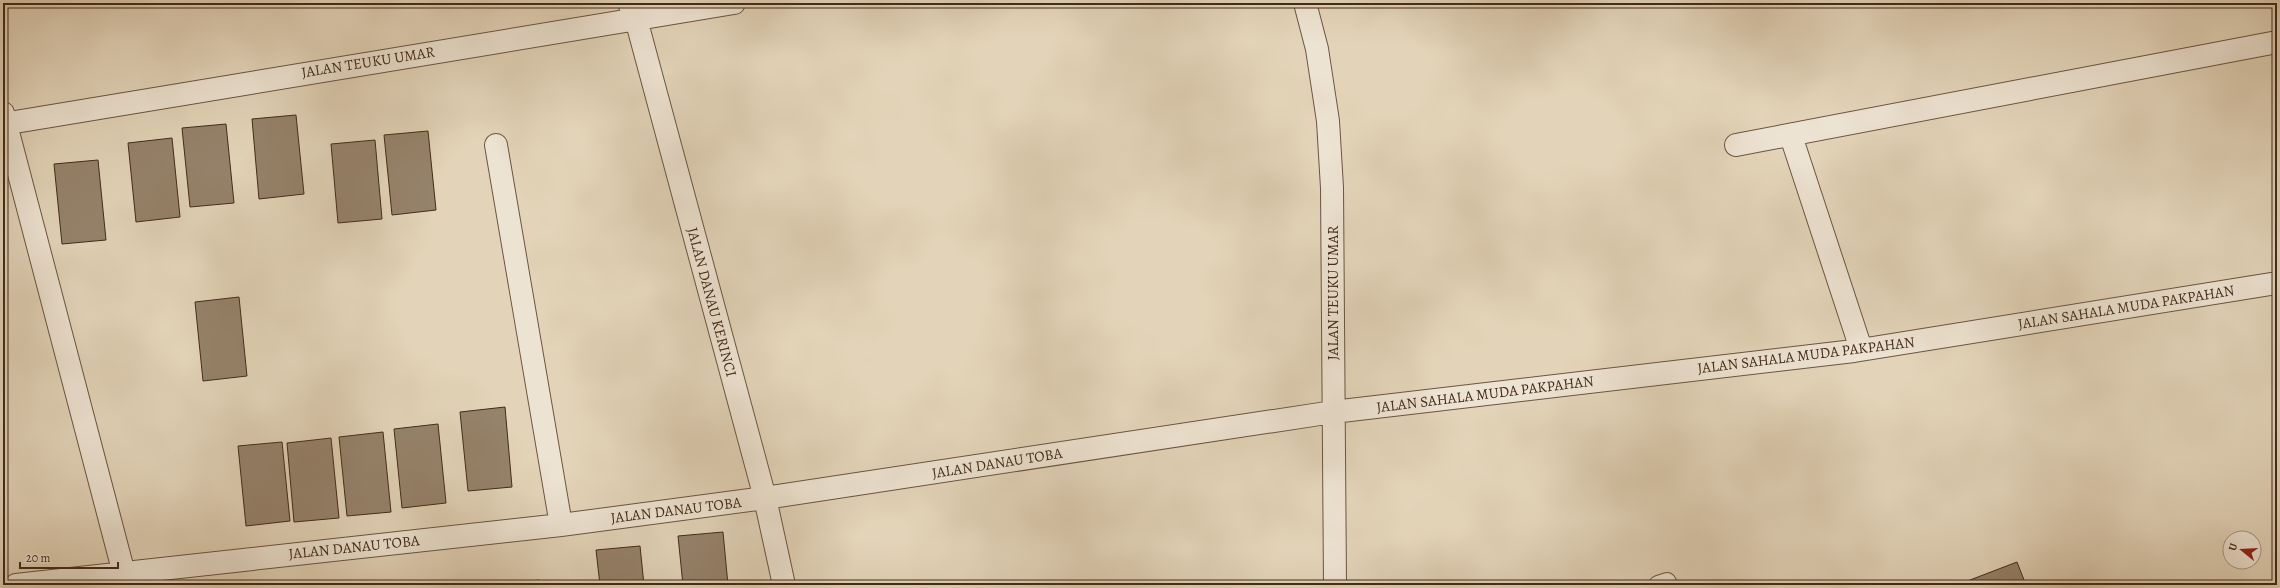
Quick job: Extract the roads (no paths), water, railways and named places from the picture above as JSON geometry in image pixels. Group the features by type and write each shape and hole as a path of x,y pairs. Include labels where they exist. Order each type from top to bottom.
{"street":[{"name":"JALAN TEUKU UMAR","path":"4,120 632,11 734,3"},
{"name":"JALAN TEUKU UMAR","path":"1305,3 1317,49 1328,121 1331,173 1335,585"},
{"name":"JALAN DANAU KERINCI","path":"632,11 765,498 784,585"},
{"path":"1736,145 1791,136 2277,42"},
{"path":"4,120 126,578"},
{"path":"1791,136 1862,349"},
{"path":"496,145 561,524"},
{"name":"JALAN SAHALA MUDA PAKPAHAN","path":"1333,412 1862,349 2277,283"},
{"name":"JALAN DANAU TOBA","path":"16,585 126,578 765,498 1333,412"}]}
